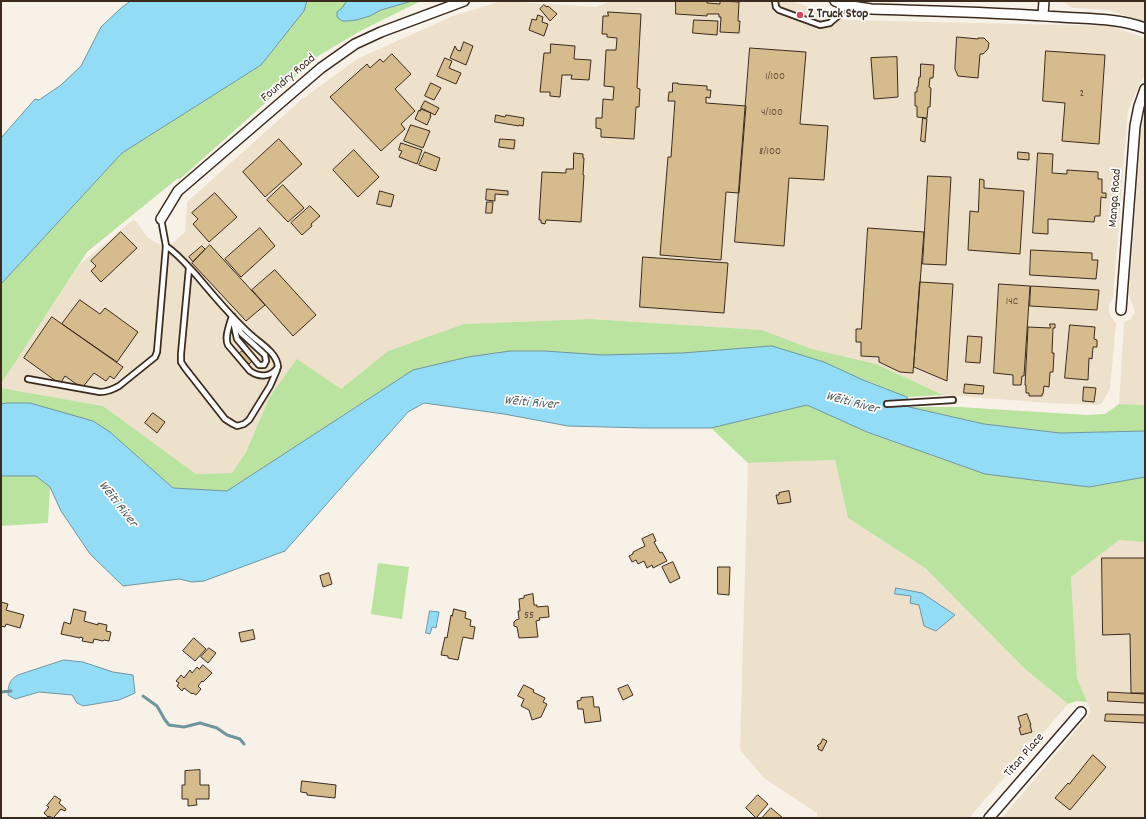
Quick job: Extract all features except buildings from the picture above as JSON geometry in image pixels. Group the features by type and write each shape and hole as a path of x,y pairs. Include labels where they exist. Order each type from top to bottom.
{"street":[{"name":"Foundry Road","path":"162,219 178,191 321,68 355,44 381,32 464,1"},
{"path":"835,1 845,5 871,5 1112,20 1131,23 1145,28"},
{"path":"1043,15 1044,1"},
{"name":"Manga Road","path":"1120,310 1135,126 1139,106 1145,89"},
{"name":"Titan Place","path":"989,818 1081,712"}],"lane":[{"path":"775,1 776,7 779,10 820,25 830,23 838,16 845,5"},
{"path":"28,379 107,392 119,386 155,358 166,246 162,219"},
{"path":"166,246 176,253 190,268 232,316 277,360 278,369 270,386 249,420 244,424 237,426 226,419 185,368 182,362 181,354 190,268"},
{"path":"232,316 241,333 265,355 266,361 264,365 258,364 237,339 232,316"},
{"path":"232,316 227,344 250,371 257,375 264,376 271,374 278,369"},
{"path":"887,404 953,400"}],"shaded area":[{"path":"502,1 596,7 611,1 792,1 845,20 1111,26 1145,38 1145,73 1128,110 1113,298 1109,304 1109,312 1116,323 1110,388 1102,403 1097,405 1050,403 943,395 876,364 812,349 762,330 591,319 464,324 388,351 341,389 269,398 246,452 232,473 196,474 103,406 1,388 1,384 79,265 134,219 148,238 161,245 173,243 185,232 187,202 301,100 357,59 453,16"},
{"path":"1062,1 1145,1 1145,22 1108,10 1072,8"},
{"path":"1145,111 1145,405 1119,404 1124,322 1130,320 1135,312 1129,295 1141,130"},
{"path":"835,460 848,518 925,568 1026,670 1068,704 969,818 817,818 817,813 764,778 740,750 748,463"},
{"path":"1119,539 1145,542 1145,818 1002,818 1091,712 1077,678 1071,577"}],"green space":[{"path":"307,1 421,1 362,30 318,56 180,179 178,178 87,252 1,384 1,284 122,153 261,65 304,11"},
{"path":"591,319 762,330 812,349 876,364 943,395 907,397 863,380 413,370 227,491 173,488 110,432 30,403 1,404 1,388 103,406 196,474 232,473 246,452 269,398 297,359 341,389 388,351 464,324"},
{"path":"1119,404 1145,405 1145,431 1060,433 984,424 908,407 959,407 1087,415 1105,414"},
{"path":"807,405 867,432 985,474 1089,487 1145,477 1145,542 1119,540 1071,577 1077,678 1087,702 1076,701 1068,704 1026,670 925,568 848,518 835,460 748,463 711,428"},
{"path":"1,476 36,476 50,487 48,523 1,526"},
{"path":"378,563 409,567 402,619 371,614"}],"water":[{"path":"131,1 307,1 304,11 261,65 122,153 1,284 1,138 35,99 39,100 61,85 81,66 101,27 121,8"},
{"path":"347,1 412,1 381,10 370,16 356,20 342,21 337,17 337,12"},
{"name":"Wēiti River","path":"772,346 824,362 863,380 907,397 909,407 984,424 1060,433 1145,431 1145,477 1089,487 985,474 867,432 807,405 711,428 644,428 568,426 504,414 424,403 408,412 285,551 204,581 192,582 179,579 123,586 90,554 61,511 50,487 36,476 1,476 1,404 30,403 93,421 110,432 173,488 227,491 413,370 468,357 510,351 545,351 602,355 682,353"},
{"path":"896,588 922,593 955,615 936,631 924,626 919,605 910,603 911,596 895,594"},
{"path":"430,611 439,612 436,628 432,627 430,634 426,633"},
{"path":"64,660 83,662 113,672 133,675 135,693 119,700 83,706 77,703 72,695 39,692 15,699 8,695 8,688 13,678"}],"waterway":[{"path":"1,692 11,691"},
{"path":"143,696 157,706 169,725 184,727 200,723 217,728 227,735 240,739 244,744"}],"place":[{"name":"Z Truck Stop","path":"800,15"}]}
